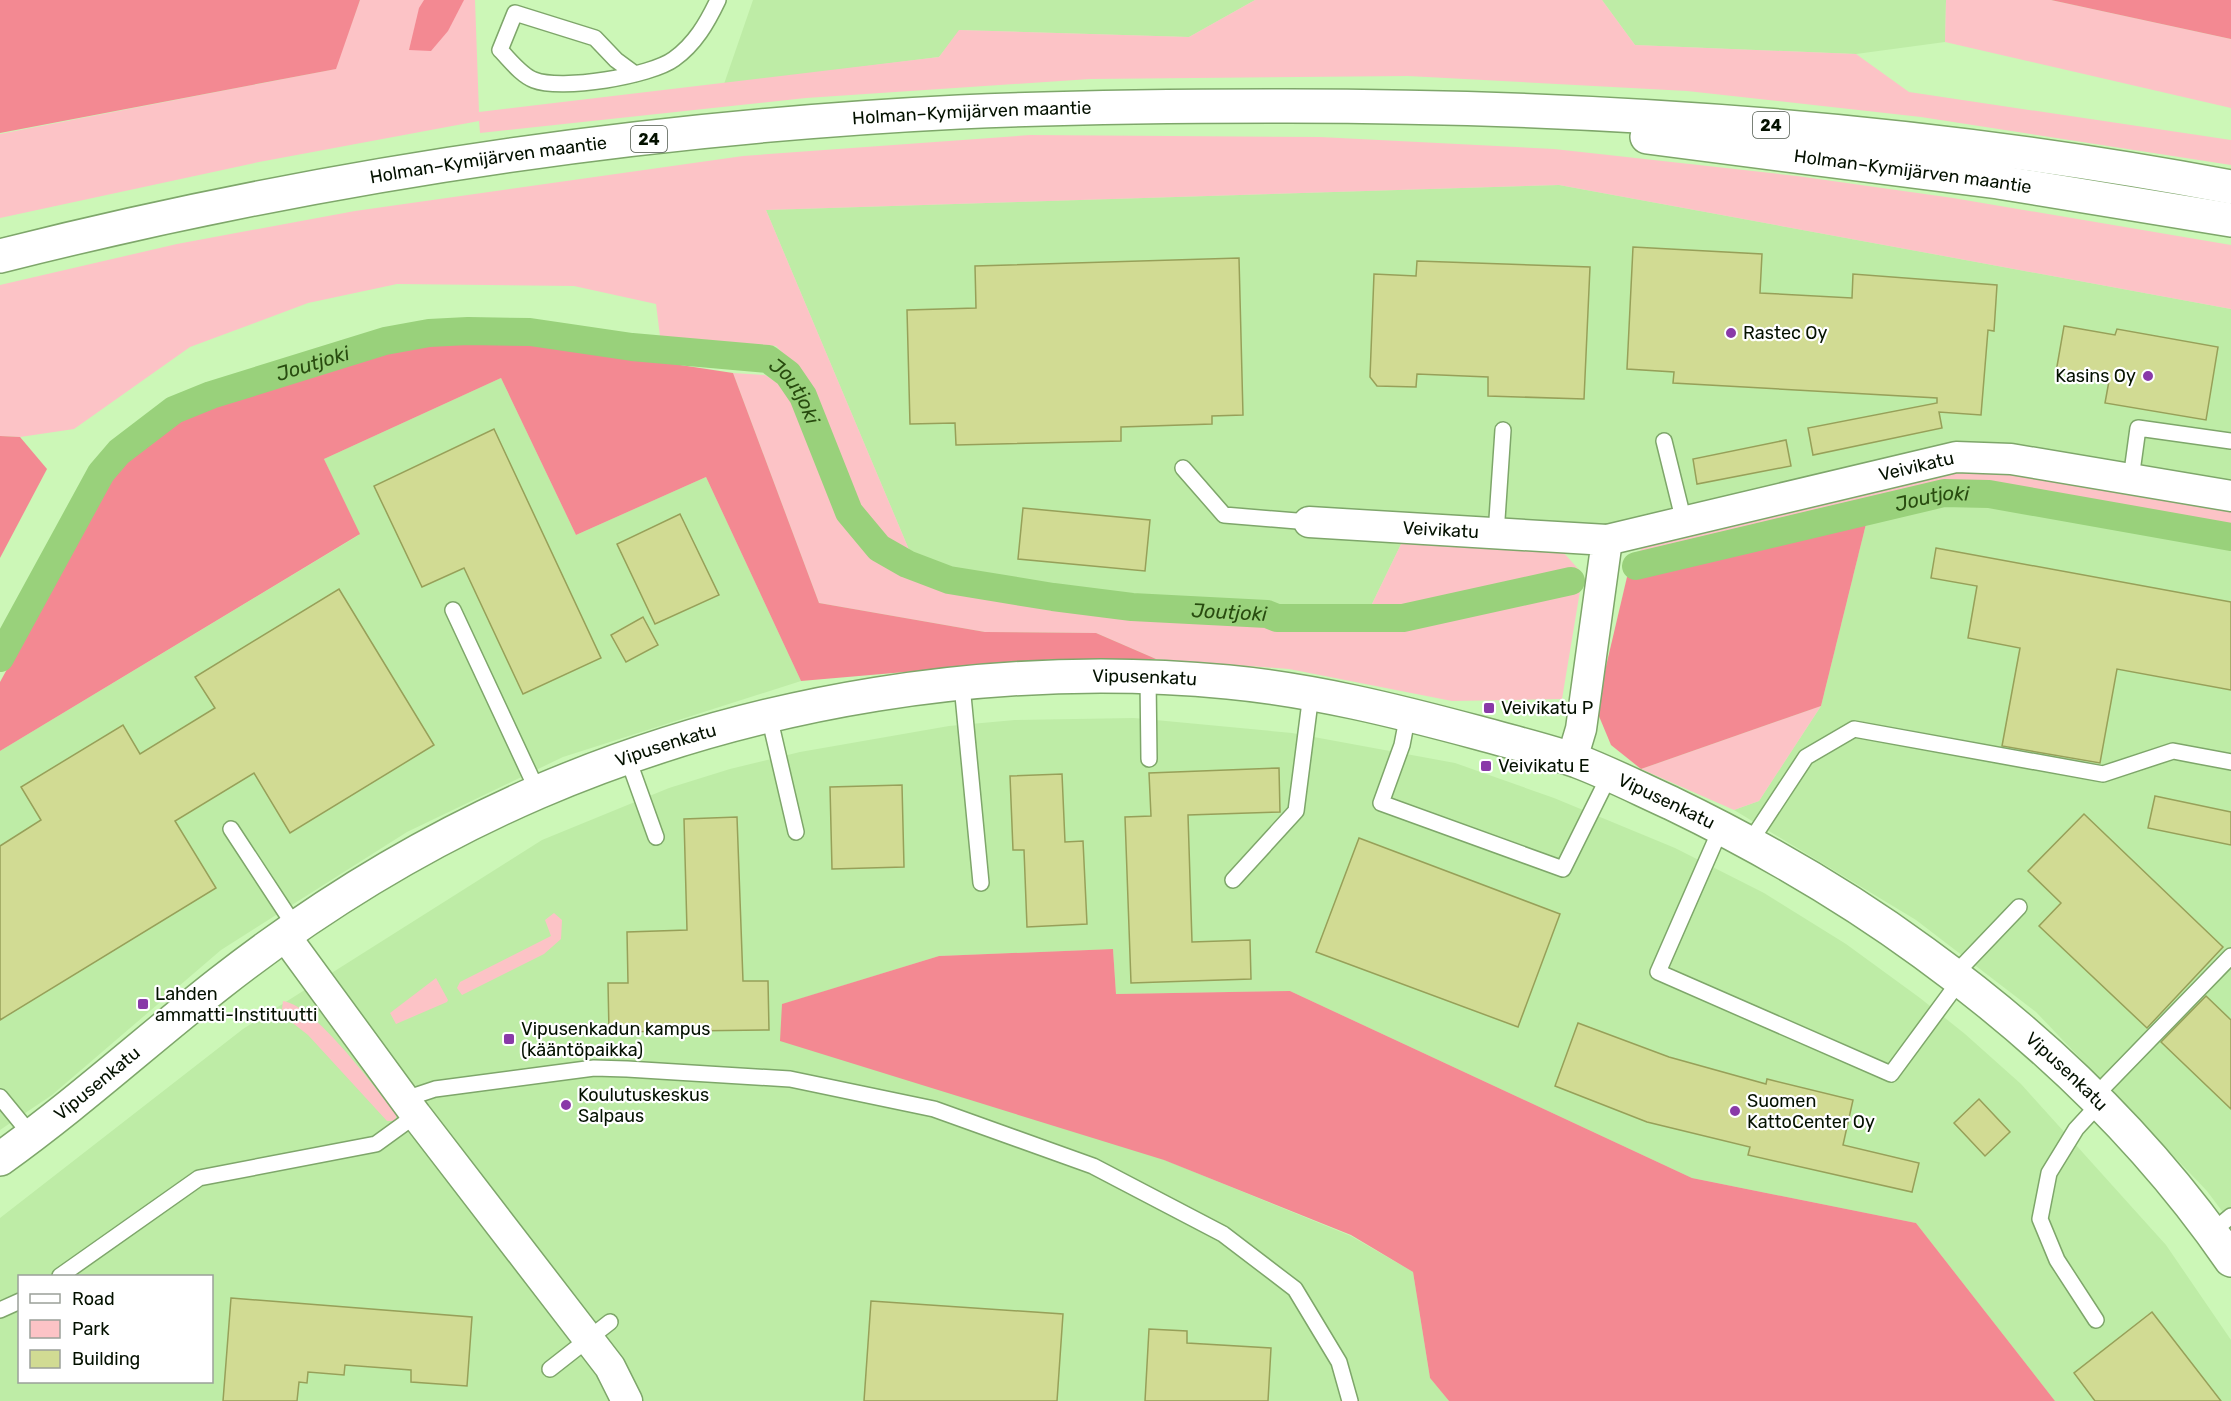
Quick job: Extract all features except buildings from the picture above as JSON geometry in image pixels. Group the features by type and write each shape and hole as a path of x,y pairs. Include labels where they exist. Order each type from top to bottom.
{"main road":[{"name":"Holman–Kymijärven maantie","path":"0,256 266,197 431,167 609,144 794,124 953,112 1097,106 1467,107 1598,113 1868,132 2011,150 2231,187"},
{"name":"Holman–Kymijärven maantie","path":"1308,106 1540,126 1764,150 1998,182 2231,220"},
{"name":"Vipusenkatu","path":"0,1159 32,1136 220,982 290,932 413,853 538,792 628,759 769,716 864,695 1056,677 1148,678 1229,682 1311,694 1408,714 1572,759 1610,774 1750,842 1885,924 1958,977 2027,1034 2097,1100 2221,1224 2231,1260"}],"street":[{"name":"Veivikatu","path":"1309,522 1607,540 1956,458 2011,459 2231,496"},
{"path":"1572,759 1581,729 1607,540"},
{"path":"290,932 410,1107 599,1331 610,1367 627,1401"}],"lane":[{"path":"635,74 615,60 595,38 517,7 500,50 534,80 567,86 635,74 672,61 697,39 718,0"},
{"path":"2131,479 2138,428 2231,441"},
{"path":"1496,534 1503,430"},
{"path":"1664,441 1684,522"},
{"path":"1183,468 1224,515 1309,522"},
{"path":"453,610 538,792"},
{"path":"1148,678 1149,759"},
{"path":"962,685 981,883"},
{"path":"1233,880 1296,811 1311,694"},
{"path":"1408,714 1402,745 1381,803 1563,869 1610,774"},
{"path":"769,716 796,832"},
{"path":"1750,842 1806,757 1854,729 2103,774 2172,751 2231,762"},
{"path":"628,759 656,837"},
{"path":"1721,828 1658,972 1891,1074 1958,977 2019,907"},
{"path":"231,830 290,932"},
{"path":"2096,1320 2057,1260 2040,1219 2049,1173 2097,1100 2231,956"},
{"path":"61,1275 199,1178 376,1144 410,1107 435,1089 594,1068 790,1079 934,1109 1093,1166 1223,1234 1295,1289 1339,1362 1350,1401"},
{"path":"0,1097 32,1136"},
{"path":"0,1310 18,1302"},
{"path":"550,1369 599,1331"}],"shaded area":[{"path":"0,0 360,0 336,69 0,133"},
{"path":"424,0 464,0 448,31 431,51 409,50 419,8"},
{"path":"753,0 1255,0 1189,37 960,30 939,57 724,84"},
{"path":"1602,0 1946,0 1945,42 1856,54 1635,45"},
{"path":"2051,0 2231,0 2231,39"},
{"path":"1559,185 2231,309 2231,484 2014,448 1605,528 1403,540 1369,610 1308,609 1110,596 997,581 940,568 910,552 766,210"},
{"path":"440,344 542,344 733,373 819,603 985,632 1096,633 1156,659 1055,659 801,681 706,477 576,535 501,378 324,459 360,534 0,751 0,682 103,494 122,466 171,423 206,409 381,354"},
{"path":"501,378 576,535 706,477 801,681 563,757 407,832 221,950 52,1095 0,1130 0,751 359,535 324,459"},
{"path":"0,436 20,437 47,469 0,558"},
{"path":"1943,500 1991,501 2231,543 2231,1223 2207,1191 2036,1012 1916,920 1734,810 1759,801 1821,706 1867,520"},
{"path":"1867,520 1821,706 1641,769 1611,745 1596,709 1627,577"},
{"path":"1134,718 1292,733 1455,763 1554,798 1675,848 1764,893 1846,944 1920,998 2021,1084 2166,1245 2231,1340 2231,1401 2055,1401 1916,1223 1692,1178 1290,991 1116,994 1113,949 939,956 783,1004 1351,1236 1413,1272 1430,1378 1449,1401 0,1401 0,1218 243,1029 542,840 669,788 730,769 800,752 949,726 1015,720"},
{"path":"1113,949 1116,994 1290,991 1692,1178 1916,1223 2055,1401 1449,1401 1430,1378 1413,1272 1351,1235 1164,1160 780,1041 782,1004 939,956"}],"green space":[{"path":"360,0 475,0 479,112 939,57 959,30 1189,37 1255,0 1602,0 1635,45 1856,54 1909,92 2231,140 2231,165 1921,117 1687,91 1408,76 1090,79 806,98 480,133 479,121 259,162 0,218 0,134 335,69"},
{"path":"1946,0 2051,0 2231,39 2231,108 1945,42"},
{"path":"1030,135 1320,137 1554,149 1797,176 1953,198 2231,245 2231,309 1559,185 766,210 910,552 886,538 857,508 808,386 799,370 776,346 660,336 656,304 574,286 397,284 308,303 190,347 74,429 20,437 0,436 0,285 177,244 355,211 743,156"},
{"path":"733,373 765,375 787,389 800,415 841,519 870,555 931,585 1062,608 1242,625 1377,632 1580,591 1562,699 1452,701 1289,669 1156,659 1096,633 985,632 819,603"},
{"path":"1981,472 2018,475 2231,512 2231,528 1993,489 1942,489 1628,563 1649,541 1935,475"},
{"path":"1403,540 1563,552 1581,572 1449,604 1423,608 1369,610"},
{"path":"1821,706 1759,801 1734,810 1641,769"},
{"path":"554,913 562,920 561,939 544,954 462,995 457,988 460,982 551,936 545,920"},
{"path":"436,978 447,1002 396,1024 390,1013"},
{"path":"283,1001 296,1006 312,1017 344,1049 397,1115 395,1121 387,1121 308,1035 285,1017 282,1009"}],"waterway":[{"name":"Joutjoki","path":"0,658 101,473 119,452 174,410 211,395 385,341 429,333 468,331 530,332 632,347 768,359 788,374 803,396 849,512 879,548 907,564 949,580 1132,607 1267,614 1277,618 1403,618 1571,581"},
{"name":"Joutjoki","path":"1636,566 1944,493 1989,494 2231,537"}],"place":[{"name":"Rastec Oy","path":"1731,333"},
{"name":"Kasins Oy","path":"2148,376"},
{"name":"Veivikatu P","path":"1489,708"},
{"name":"Veivikatu E","path":"1486,766"},
{"name":"Lahden ammatti-Instituutti","path":"143,1004"},
{"name":"Vipusenkadun kampus (kääntöpaikka)","path":"509,1039"},
{"name":"Koulutuskeskus Salpaus","path":"566,1105"},
{"name":"Suomen KattoCenter Oy","path":"1735,1111"}]}
